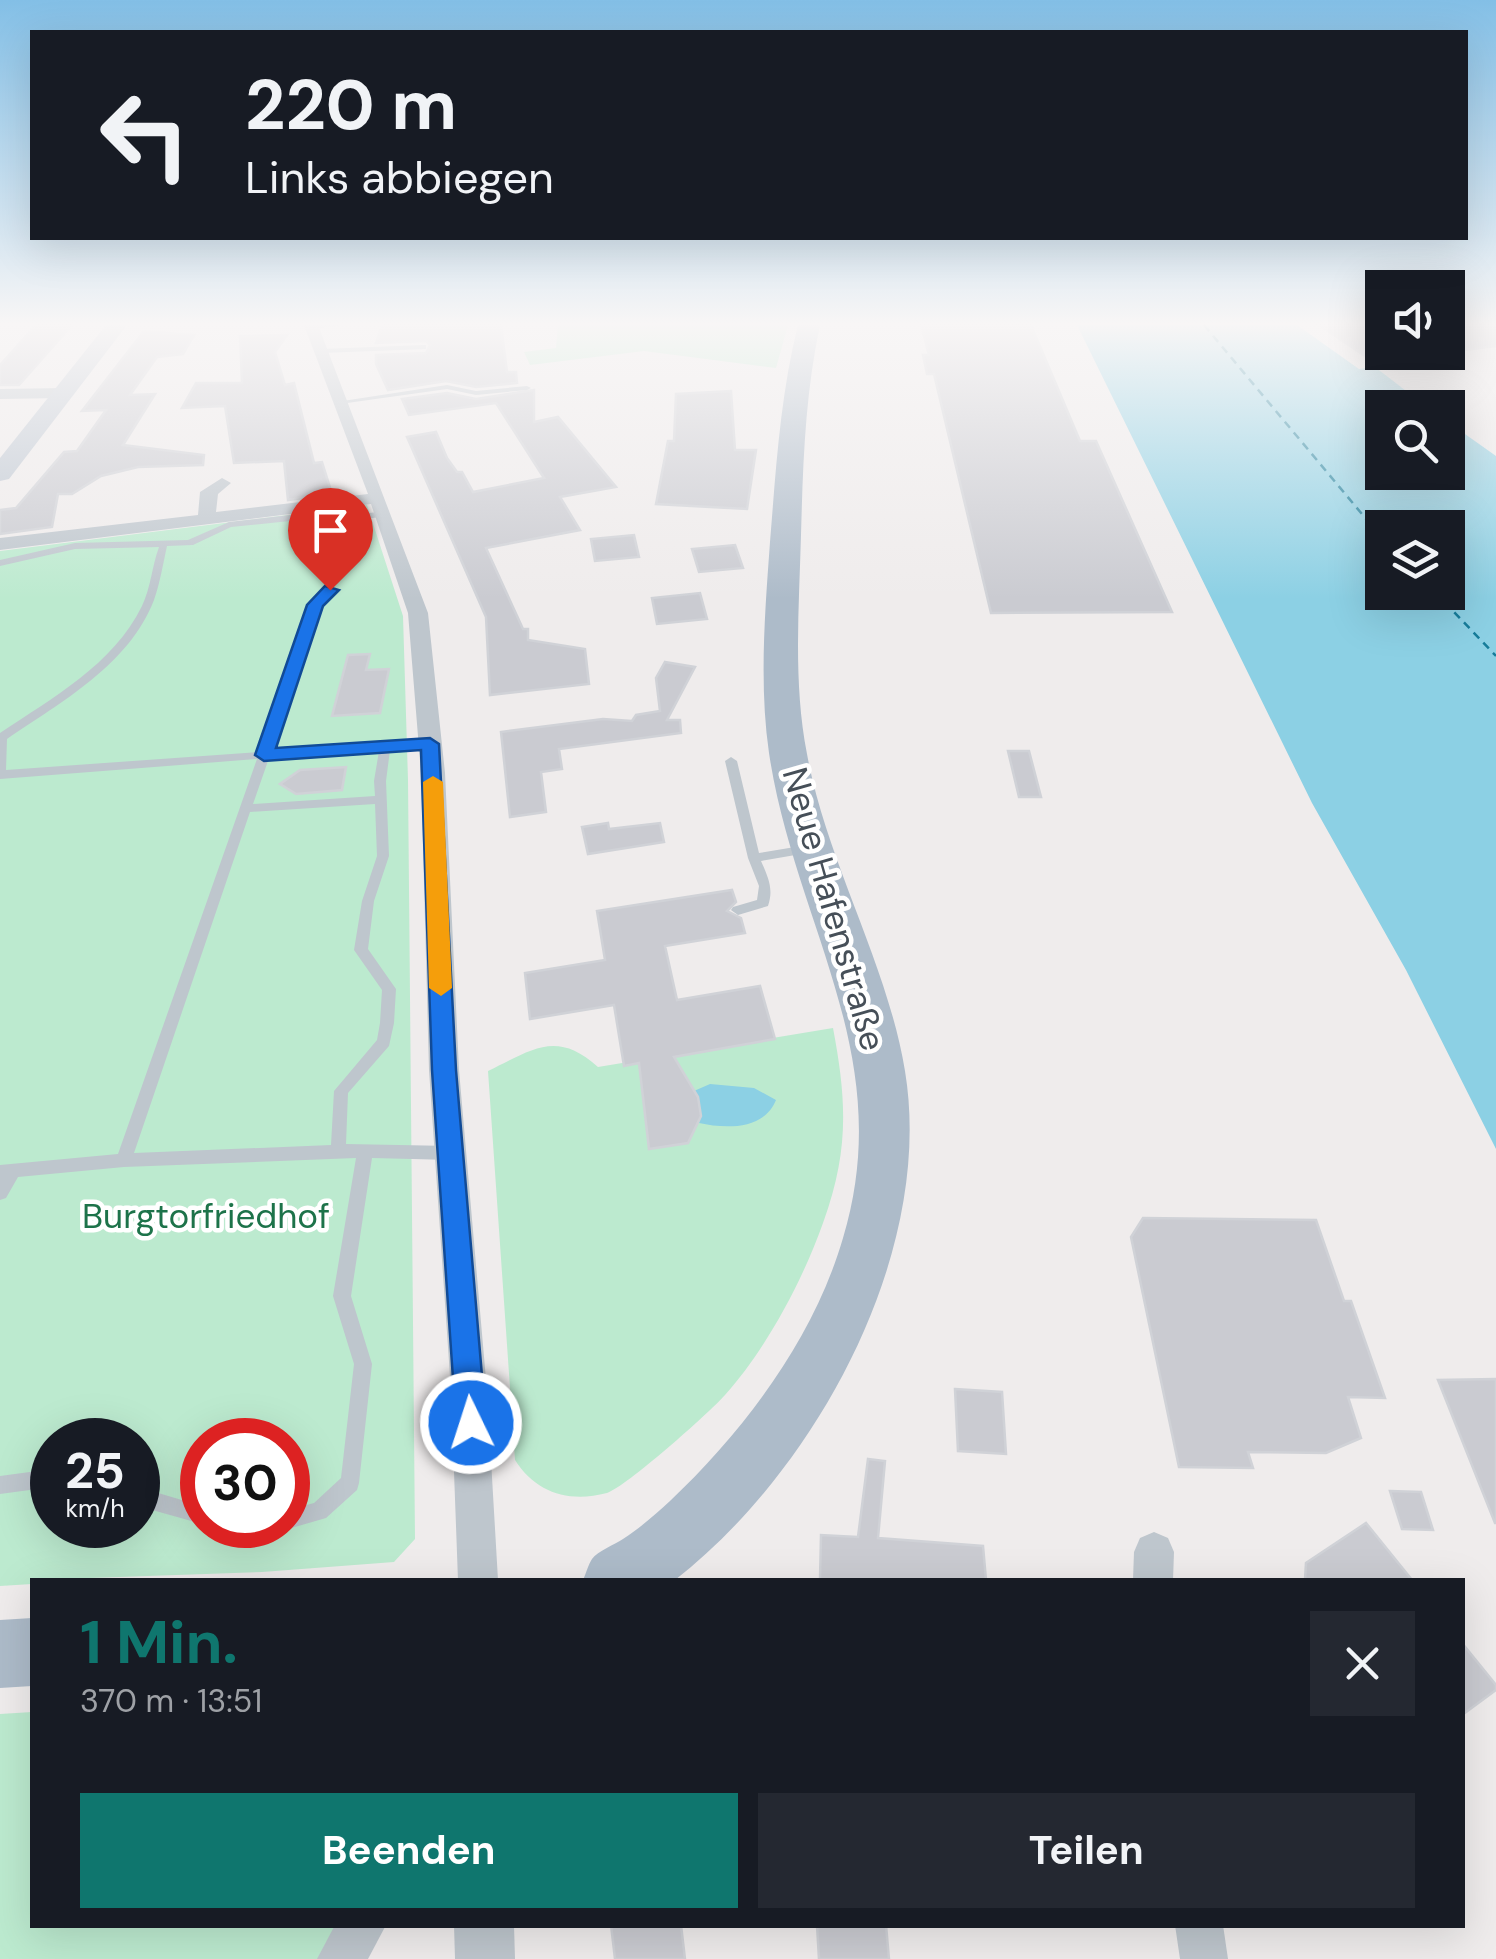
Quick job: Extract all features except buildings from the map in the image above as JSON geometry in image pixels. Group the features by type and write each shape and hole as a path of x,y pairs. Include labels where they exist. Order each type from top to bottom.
{"main road":[{"path":"0,452 34,416"},
{"path":"0,474 40,416"},
{"name":"Neue Hafenstraße","path":"641,1575 689,1528 782,1424 826,1353 846,1310 873,1226 884,1148 882,1076 870,1018 794,788 781,663 792,416"},
{"path":"0,1654 30,1652"}],"street":[{"path":"346,416 418,613 430,744 444,1070 478,1578"},
{"path":"206,519 209,492 222,482"},
{"path":"0,544 206,519 381,506"},
{"path":"341,1959 360,1928"},
{"path":"484,1928 485,1959"},
{"path":"1199,1928 1204,1959"}],"lane":[{"path":"0,562 75,546 190,543 229,525 290,518 346,519 381,506"},
{"path":"124,1160 316,605 330,590 348,537 346,519"},
{"path":"164,546 151,596 125,644 100,669 0,738 0,774 430,744"},
{"path":"338,1152 340,1091 384,1042 387,1024 388,989 361,950 368,901 383,856 385,747"},
{"path":"731,761 754,858 765,886 763,902 738,910"},
{"path":"247,808 382,800"},
{"path":"754,858 813,848"},
{"path":"0,1192 6,1172 124,1160 338,1152 451,1153"},
{"path":"310,1514 319,1511 350,1483 363,1364 342,1296 364,1152"},
{"path":"0,1485 30,1481"}],"green space":[{"name":"Burgtorfriedhof","path":"367,505 403,616 415,1539 394,1562 262,1572 30,1578 30,1584 0,1586 0,551"},
{"path":"833,1028 843,1103 838,1173 815,1245 768,1336 716,1404 617,1488 580,1497 543,1488 515,1460 488,1071 544,1047 569,1049 598,1067"},
{"path":"30,1712 30,1928 343,1928 322,1959 0,1959 0,1714"}],"water":[{"path":"1122,416 1365,416 1365,490 1465,490 1465,434 1496,456 1496,1149 1406,970 1312,803"},
{"path":"710,1084 754,1088 776,1100 763,1117 743,1125 699,1123 701,1116 694,1091"}],"ferry route":[{"path":"1280,416 1365,518"},
{"path":"1452,610 1496,656"}],"slow traffic":[{"path":"433,782 441,988"}],"route":[{"path":"330,590 316,605 264,755 430,744 444,1070 471,1423"}]}
